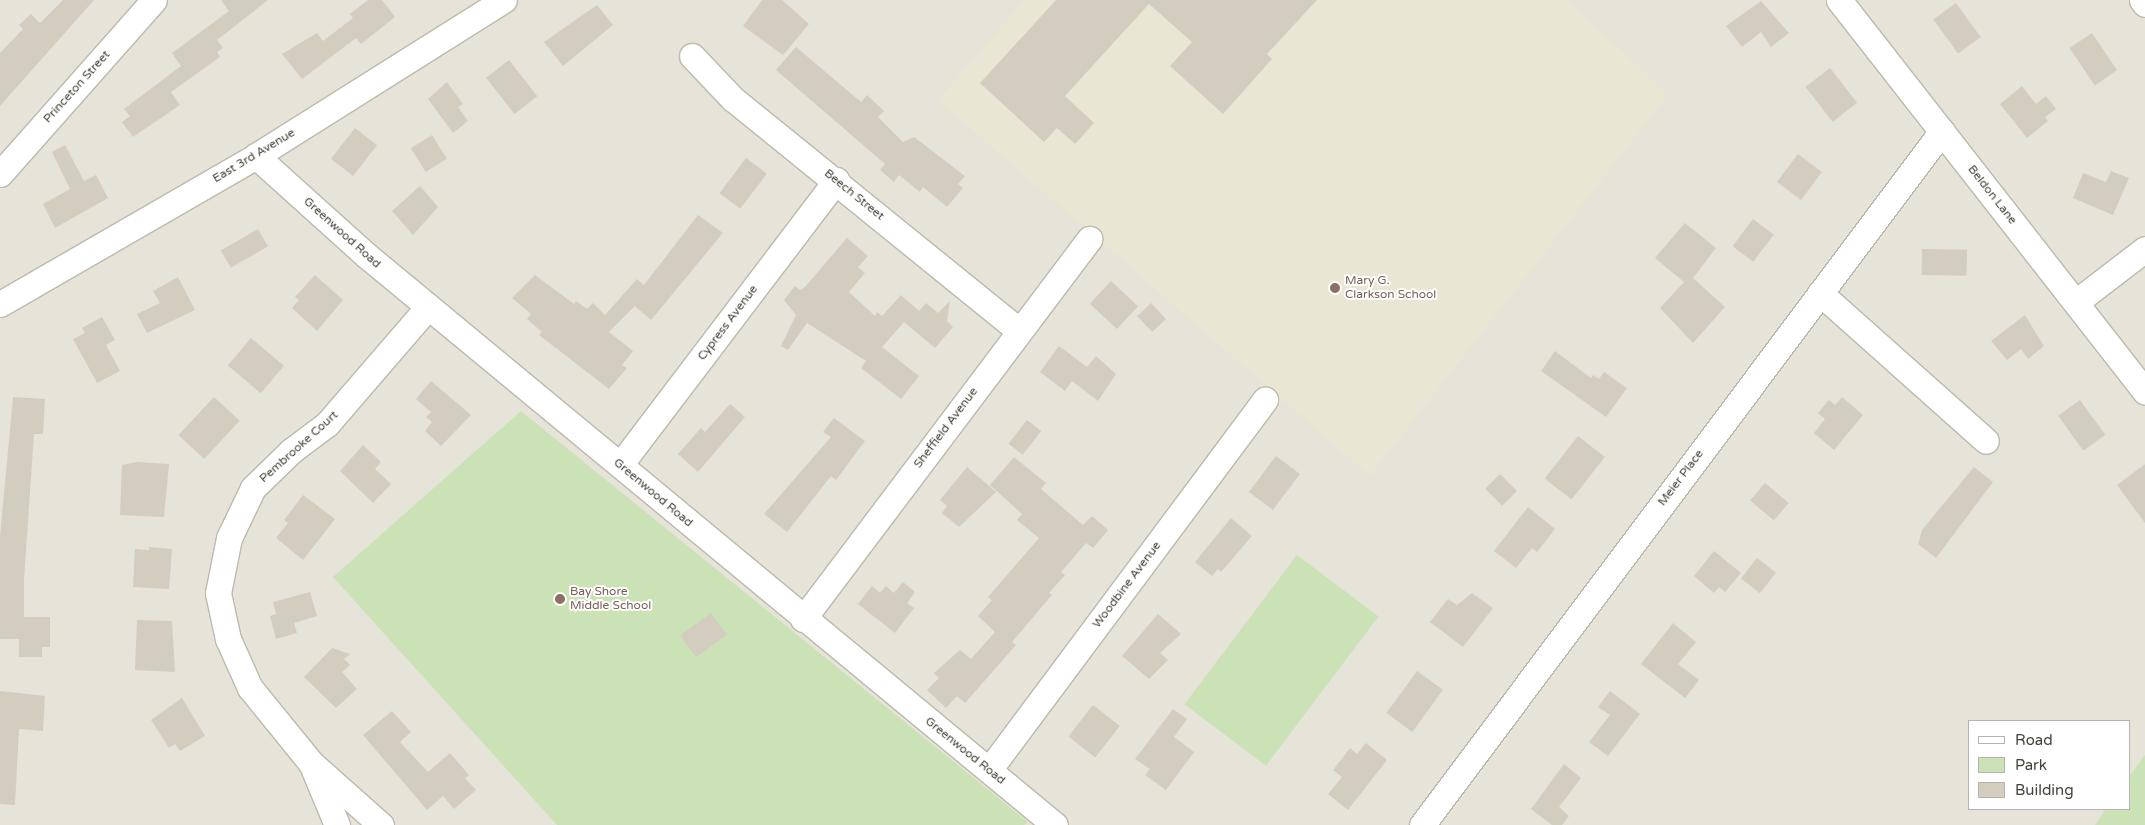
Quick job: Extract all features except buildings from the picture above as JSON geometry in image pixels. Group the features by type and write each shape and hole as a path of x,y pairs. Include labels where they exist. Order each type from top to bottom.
{"street":[{"name":"Princeton Street","path":"0,174 154,0"},
{"name":"East 3rd Avenue","path":"0,304 256,156 504,0"},
{"name":"Beldon Lane","path":"1839,0 2145,391"},
{"path":"2142,0 2145,4"},
{"name":"Beech Street","path":"692,56 733,99 836,180 1019,331"},
{"name":"Meier Place","path":"1422,825 1942,131"},
{"name":"Greenwood Road","path":"256,156 428,307 1055,825"},
{"name":"Cypress Avenue","path":"620,465 836,180"},
{"name":"Sheffield Avenue","path":"803,618 1089,239"},
{"path":"2076,302 2145,249"},
{"path":"1820,293 1986,441"},
{"name":"Pembrooke Court","path":"381,825 311,764 250,688 228,639 218,593 229,538 253,488 291,451 328,424 428,307"},
{"name":"Woodbine Avenue","path":"989,770 1265,400"},
{"name":"Pembrooke Court","path":"311,764 337,825"}],"shaded area":[{"path":"0,0 2145,0 2145,825 0,825"},
{"name":"Mary G. Clarkson School","path":"1025,0 1568,0 1668,95 1370,476 938,100"}],"green space":[{"name":"Bay Shore Middle School","path":"521,411 1028,822 1024,825 557,825 333,577"},
{"path":"1297,555 1378,616 1266,766 1184,704"},
{"path":"2145,755 2145,825 2095,825 2105,810 2130,810 2130,776"}],"place":[{"name":"Mary G. Clarkson School","path":"1335,288"},
{"name":"Bay Shore Middle School","path":"560,599"}]}
